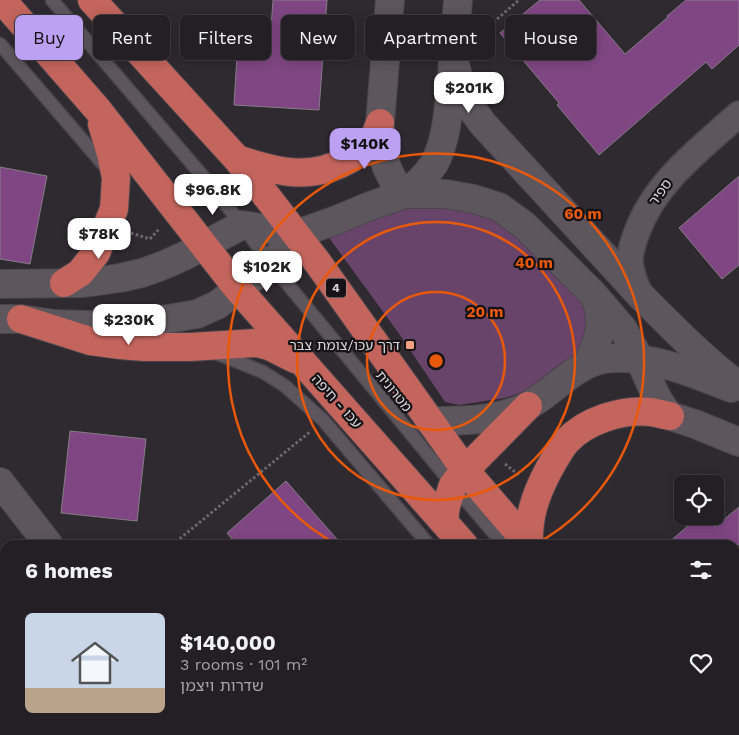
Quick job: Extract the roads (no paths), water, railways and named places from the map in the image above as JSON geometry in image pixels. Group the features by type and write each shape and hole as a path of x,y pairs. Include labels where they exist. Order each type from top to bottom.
{"highway":[{"name":"עכו - חיפה","path":"2,0 98,110 238,289 460,540"},
{"name":"4","path":"92,0 237,159 297,234 429,421 459,478 524,540"},
{"path":"64,283 80,273 96,253 114,209 116,178 98,110"},
{"path":"237,159 282,172 299,173 332,168 358,155 372,141 380,123"},
{"path":"11,319 90,340 120,345 190,347 257,343 269,346 304,363"},
{"path":"444,521 446,506 459,478 528,406"},
{"path":"529,540 530,522 538,490 566,442 582,428 603,418 645,412 670,416"}],"main road":[{"path":"390,0 380,123 382,152 394,182 405,194"},
{"path":"457,15 458,0"},
{"path":"405,194 423,179 435,162 447,121 453,60"},
{"path":"454,60 460,84 469,105 483,124 640,295 723,374 739,386"},
{"path":"0,284 100,281 142,273 184,256 242,225 297,234 405,194 446,194 474,198 499,207 524,225 593,294 623,329 640,360 656,396 670,416 739,442"},
{"path":"11,319 55,324 116,326 197,314 217,305 270,264 297,234"},
{"path":"587,364 595,347 600,328 598,303 593,294"},
{"path":"429,421 485,418 512,412 528,406 587,364 620,358 678,368 739,391"},
{"path":"0,482 45,540"}],"street":[{"name":"ספיר","path":"640,295 633,278 630,262 632,243 641,220 656,194 676,170 739,114"}],"lane":[{"name":"מטרונית","path":"52,0 212,187 270,264 459,478 501,540"},
{"path":"0,44 116,178"},
{"path":"190,347 219,354 263,372 285,386 323,420 426,540"}],"place":[{"name":"דרך עכו/צומת צבר","path":"410,345"}]}
